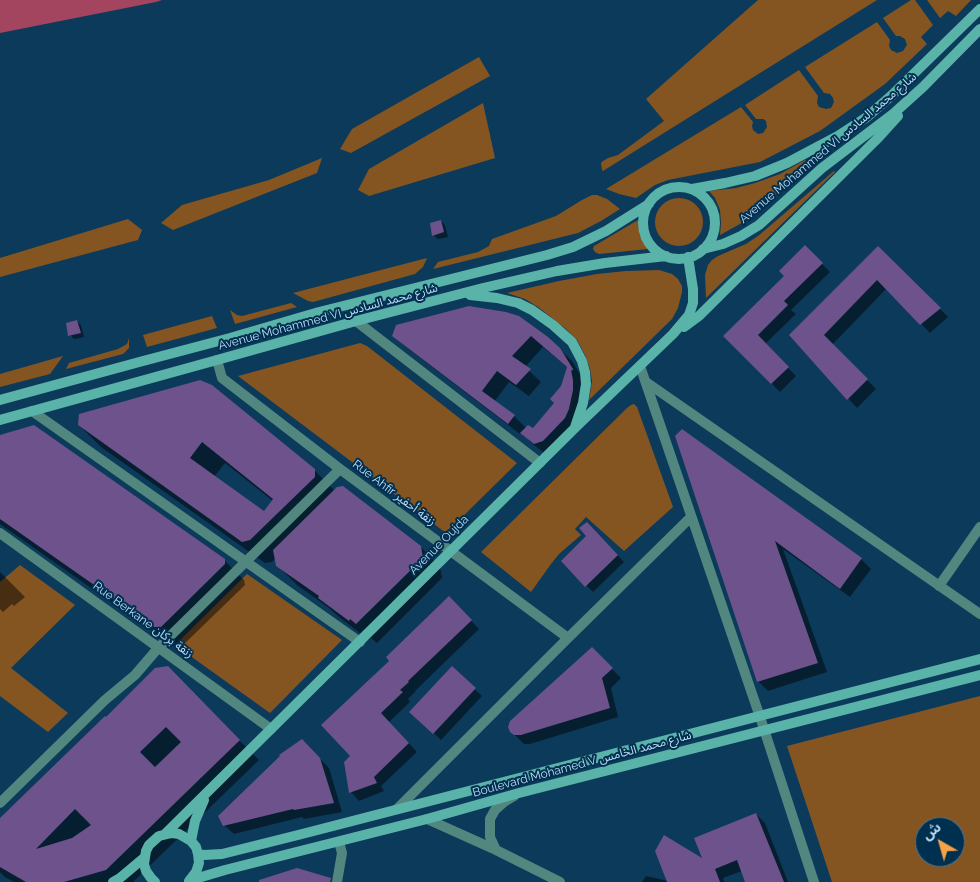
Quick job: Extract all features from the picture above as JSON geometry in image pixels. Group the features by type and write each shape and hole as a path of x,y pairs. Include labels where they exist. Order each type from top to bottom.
{"main road":[{"name":"Avenue Mohammed VI شارع محمد السادس","path":"692,189 755,176 787,163 838,136 867,116 892,95 980,9"},
{"name":"Avenue Mohammed VI شارع محمد السادس","path":"703,249 723,244 759,225 822,168 893,114 923,87 980,29"},
{"path":"673,334 699,316 879,137 923,87"},
{"path":"674,187 692,189 702,195 710,204 715,216 715,228 711,240 703,249 688,257 673,258 666,256 652,246 644,231 644,219 647,208 658,194 665,190 674,187"},
{"name":"Avenue Mohammed VI شارع محمد السادس","path":"0,400 319,312 564,249 606,231 649,204"},
{"name":"Avenue Mohammed VI شارع محمد السادس","path":"0,420 356,321 483,288 605,263 666,256"},
{"name":"Avenue Oujda","path":"144,857 149,845 159,836 165,834 673,334 689,315 693,303 694,296 688,257"},
{"path":"459,295 497,298 518,303 532,310 572,342 582,361 586,384 583,403 574,430"},
{"name":"Boulevard Mohamed V شارع محمد الخامس","path":"198,854 222,854 980,659"},
{"name":"Boulevard Mohamed V شارع محمد الخامس","path":"189,881 519,793 980,675"},
{"path":"191,841 197,814 209,790"},
{"path":"165,834 179,834 191,841 196,847 199,863 196,872 189,881"},
{"path":"113,882 144,857"},
{"path":"144,857 146,871 155,882"}],"street":[{"path":"356,321 540,463"},
{"name":"Rue Ahfir زنقة أحفير","path":"217,360 222,378 340,469 568,638"},
{"path":"640,366 760,717 814,882"},
{"path":"646,382 980,614"},
{"path":"32,411 360,642"},
{"path":"0,802 104,700 135,675 159,647 340,469"},
{"path":"397,809 691,517"},
{"path":"939,586 980,527"},
{"name":"Rue Berkane زنقة بركان","path":"0,533 271,729"},
{"path":"496,850 490,837 490,819 495,810 519,793"},
{"path":"427,819 496,850 560,882"},
{"path":"337,882 342,853 338,842"}],"shaded area":[{"path":"0,0 162,0 0,33"},
{"path":"758,0 877,0 603,171 601,163 603,161 618,155 664,121 646,99"},
{"path":"911,0 915,0 933,25 921,37 927,44 885,84 820,131 760,162 668,180 655,185 636,198 606,189 741,107 753,122 753,130 758,134 763,133 767,127 766,121 756,119 745,105 799,70 818,96 817,103 819,107 831,108 834,102 833,98 830,94 824,93 805,67 877,22 890,40 889,46 891,50 897,53 903,51 907,45 905,39 896,36 883,18"},
{"path":"927,0 971,0 956,16 948,11 940,18"},
{"path":"479,57 490,76 351,153 340,149 352,129"},
{"path":"483,103 495,158 369,196 358,190 369,169"},
{"path":"322,158 317,173 173,230 161,223 182,205 269,180"},
{"path":"805,160 809,162 808,164 761,209 747,220 720,235 720,210 715,198 709,191 736,188 755,183 780,174"},
{"path":"834,171 706,298 705,275 708,265 712,260 746,244 758,236"},
{"path":"592,195 607,199 620,209 578,233 433,269 438,262 478,252 489,246 492,239 556,216"},
{"path":"674,198 684,198 696,205 703,217 703,227 696,239 684,246 674,246 666,242 659,235 655,227 655,217 659,209 666,202"},
{"path":"128,219 142,230 138,240 0,277 0,258"},
{"path":"638,220 640,236 648,249 599,254 595,252 594,246"},
{"path":"427,258 423,267 415,274 313,302 293,293"},
{"path":"659,270 672,274 682,286 678,308 672,319 589,400 592,381 590,369 577,340 538,307 525,299 507,293 597,274"},
{"path":"291,303 297,307 235,324 230,310 242,316"},
{"path":"212,316 217,328 147,347 143,335"},
{"path":"129,338 129,348 123,354 66,369 69,363 118,349 127,344"},
{"path":"360,343 367,346 517,463 446,533 238,376"},
{"path":"63,356 50,374 0,387 0,374"},
{"path":"634,404 637,407 673,507 624,551 586,517 575,529 581,535 559,554 531,592 481,552 627,408"},
{"path":"20,565 75,605 11,668 68,713 48,732 0,696 0,582"},
{"path":"247,574 342,640 270,713 175,645"},
{"path":"980,696 980,882 832,882 787,746"}],"building":[{"path":"441,220 444,232 432,236 430,223"},
{"path":"805,245 823,263 784,301 788,305 758,335 789,367 771,384 723,336 784,276 779,271"},
{"path":"878,246 941,308 920,325 877,280 824,335 868,379 847,400 789,335"},
{"path":"469,306 519,316 560,348 573,369 571,370 573,390 569,409 565,418 543,441 534,444 520,433 528,425 533,428 554,403 550,399 561,386 567,367 531,336 512,356 531,369 516,385 497,371 482,391 515,415 508,424 392,336 396,325"},
{"path":"77,320 81,333 68,336 66,323"},
{"path":"200,380 212,385 315,469 315,477 250,540 242,542 78,425 79,414","holes":["202,442 273,499 264,511 190,458"]},
{"path":"34,425 225,559 225,564 161,627 154,627 0,519 0,435"},
{"path":"682,429 862,558 840,589 775,541 818,663 757,682 675,436"},
{"path":"343,486 421,546 423,558 356,624 350,619 349,621 318,598 319,596 276,566 273,550 337,487"},
{"path":"587,522 618,555 585,587 561,561 586,536 579,528"},
{"path":"449,596 472,620 408,681 400,690 403,692 381,713 409,743 374,777 377,783 349,793 344,762 350,756 321,725 389,661 386,657"},
{"path":"592,647 613,668 602,678 610,708 521,735 514,735 510,732 508,727 510,721"},
{"path":"168,666 240,740 106,870 64,882 26,882 0,867 0,818 155,668","holes":["166,727 181,742 155,767 140,752","75,809 91,825 72,838 36,849"]},
{"path":"452,666 476,688 433,734 409,712"},
{"path":"302,739 320,758 334,803 293,809 223,826 218,816 279,755"},
{"path":"756,813 784,882 745,882 737,860 715,869 720,882 667,882 655,851 664,835 702,858 694,838"},
{"path":"297,868 331,878 330,882 259,882 259,880"}]}
